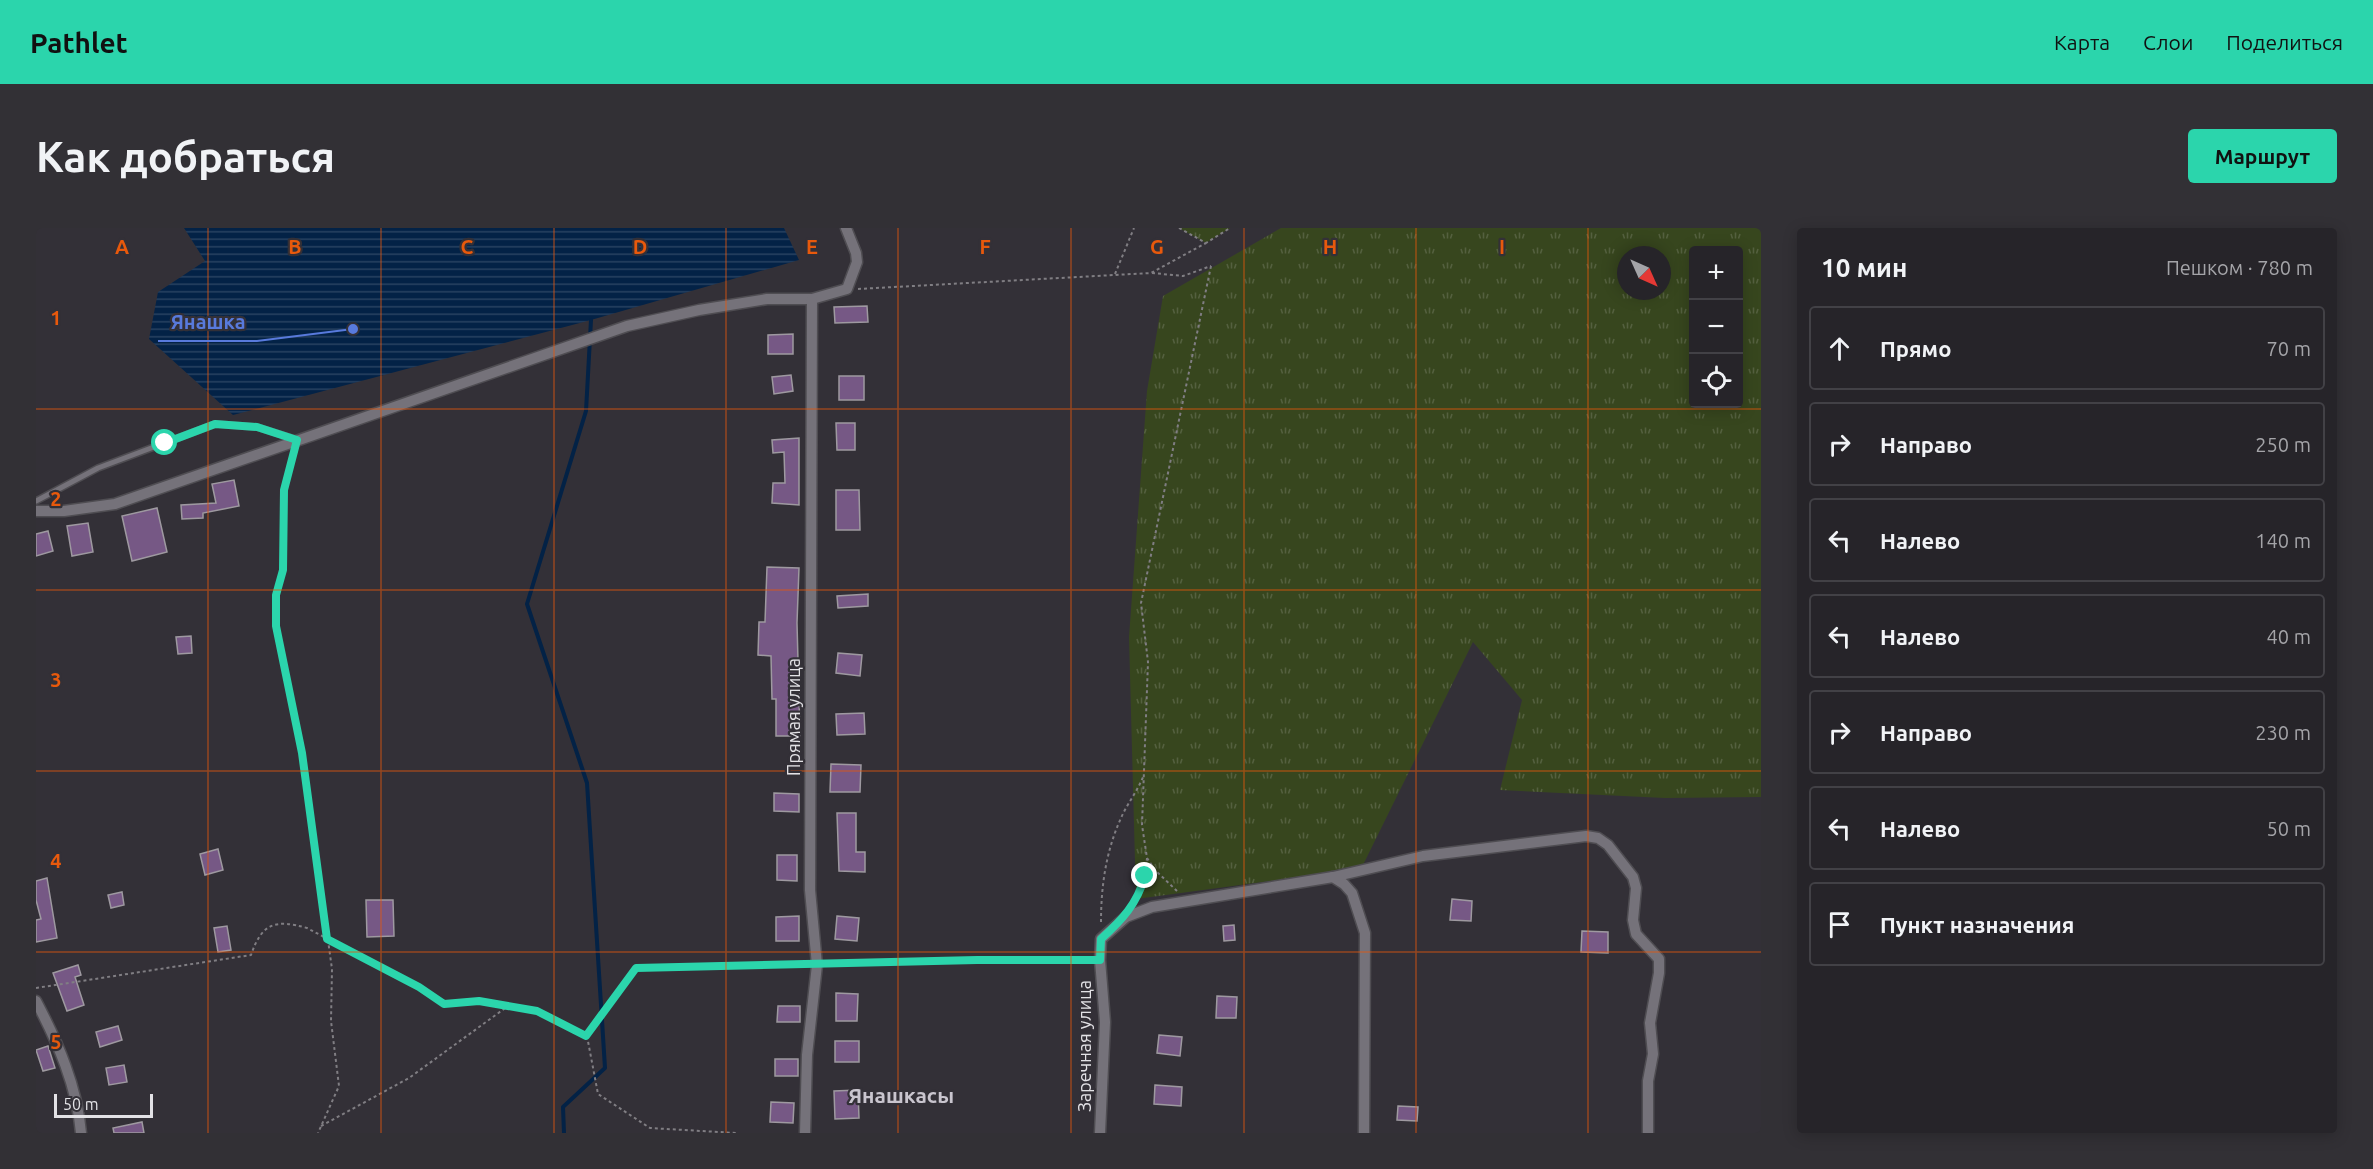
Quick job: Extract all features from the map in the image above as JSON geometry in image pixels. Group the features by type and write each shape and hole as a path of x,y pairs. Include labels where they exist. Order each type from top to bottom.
{"street":[{"path":"36,511 64,511 115,504 422,399 513,363 627,326 699,310 767,299 812,299 846,289 856,262 856,253 846,228"},
{"name":"Прямая улица","path":"805,1133 807,1055 817,965 810,890 812,299"},
{"path":"1101,939 1126,916 1152,906 1333,877 1423,856 1586,836 1598,838 1608,845 1634,877 1636,888 1633,920 1636,934 1659,959 1659,974 1650,1023 1653,1054 1648,1081 1648,1133"},
{"path":"1333,877 1352,893 1365,933 1364,1133"},
{"name":"Заречная улица","path":"1100,1133 1105,1022 1100,960 1101,939"},
{"path":"36,1001 52,1032 78,1102 81,1133"}],"lane":[{"path":"36,501 99,468 215,424 257,427 297,440"}],"path":[{"path":"1115,274 1134,228"},
{"path":"1179,228 1206,243"},
{"path":"1151,273 1230,228"},
{"path":"846,289 1115,274 1151,273 1183,276 1210,266 1141,603 1148,662 1143,825 1147,858 1140,895 1126,916"},
{"path":"297,440 284,490 283,570 276,595 276,626 302,753 332,969 331,1021 339,1086 318,1133"},
{"path":"1101,939 1101,885 1121,816 1136,796 1144,775"},
{"path":"1147,858 1155,870 1184,893"},
{"path":"36,988 251,955 258,935 271,925 287,922 307,928 419,987 444,1004 479,1001 537,1011 586,1036"},
{"path":"736,1133 650,1128 598,1094 586,1036 636,968 977,960 1100,960"},
{"path":"321,1126 408,1078 508,1006"}],"green space":[{"path":"1179,228 1230,228 1206,243"},
{"path":"1281,228 1761,228 1761,797 1665,798 1500,790 1522,700 1473,642 1361,869 1136,899 1129,637 1147,391 1163,296"}],"water":[{"path":"184,228 784,228 799,260 591,320 233,415 149,339 158,292 205,261"}],"building":[{"path":"867,306 868,322 835,323 834,307"},
{"path":"793,334 793,354 768,354 768,335"},
{"path":"791,375 793,391 774,394 772,377"},
{"path":"839,376 864,376 864,400 839,400"},
{"path":"836,423 855,423 855,450 837,450"},
{"path":"799,438 799,505 772,503 773,483 785,483 784,452 773,453 772,440"},
{"path":"234,480 239,506 203,513 203,518 182,519 181,505 216,503 212,484"},
{"path":"836,490 859,490 860,530 836,530"},
{"path":"157,508 167,552 132,561 122,516"},
{"path":"88,523 93,552 72,556 67,526"},
{"path":"48,531 53,551 36,556 36,534"},
{"path":"767,567 799,568 797,623 800,736 776,736 776,699 772,699 771,656 758,655 759,622 765,622"},
{"path":"868,594 868,606 838,608 837,596"},
{"path":"191,636 192,653 178,654 176,637"},
{"path":"838,653 862,655 860,676 836,673"},
{"path":"864,713 865,734 837,735 836,714"},
{"path":"831,764 861,765 860,792 830,792"},
{"path":"774,793 799,794 799,812 774,811"},
{"path":"837,813 856,813 856,852 865,852 865,872 839,871"},
{"path":"218,849 223,870 205,875 200,854"},
{"path":"777,855 797,855 797,881 777,880"},
{"path":"47,878 57,938 36,942 36,920 41,919 36,900 36,881"},
{"path":"122,892 124,905 111,908 108,895"},
{"path":"1452,899 1472,901 1471,921 1450,920"},
{"path":"366,900 393,900 394,936 367,937"},
{"path":"799,916 799,941 776,941 776,917"},
{"path":"837,916 859,918 857,941 835,939"},
{"path":"1234,925 1235,940 1224,941 1223,926"},
{"path":"227,926 231,950 218,952 214,928"},
{"path":"1582,931 1608,932 1608,953 1581,952"},
{"path":"78,965 81,975 75,977 84,1005 67,1011 53,973"},
{"path":"836,993 858,994 857,1021 836,1021"},
{"path":"1217,996 1237,997 1236,1018 1216,1018"},
{"path":"778,1006 800,1006 800,1022 777,1022"},
{"path":"118,1026 122,1040 100,1047 96,1032"},
{"path":"1159,1035 1182,1037 1180,1056 1157,1053"},
{"path":"835,1041 859,1041 859,1062 835,1062"},
{"path":"48,1046 55,1068 43,1071 36,1050"},
{"path":"775,1059 798,1059 798,1076 775,1076"},
{"path":"124,1065 127,1082 109,1085 106,1068"},
{"path":"1155,1085 1182,1087 1181,1106 1154,1104"},
{"path":"858,1090 859,1118 835,1119 834,1091"},
{"path":"771,1102 794,1103 793,1123 770,1122"},
{"path":"1398,1106 1418,1107 1417,1121 1397,1120"},
{"path":"142,1122 144,1133 114,1133 113,1128"}],"waterway":[{"path":"564,1133 563,1107 605,1068 587,783 527,604 586,411 591,320"}],"place":[{"name":"Янашка","path":"353,329"}],"district":[{"name":"Янашкасы","path":"901,1095"}],"route":[{"path":"165,443 215,424 257,427 297,440 284,490 283,570 276,595 276,626 302,753 327,939 419,987 444,1004 479,1001 537,1011 586,1036 636,968 977,960 1100,960 1101,939 1126,916 1140,895 1145,876"}]}
